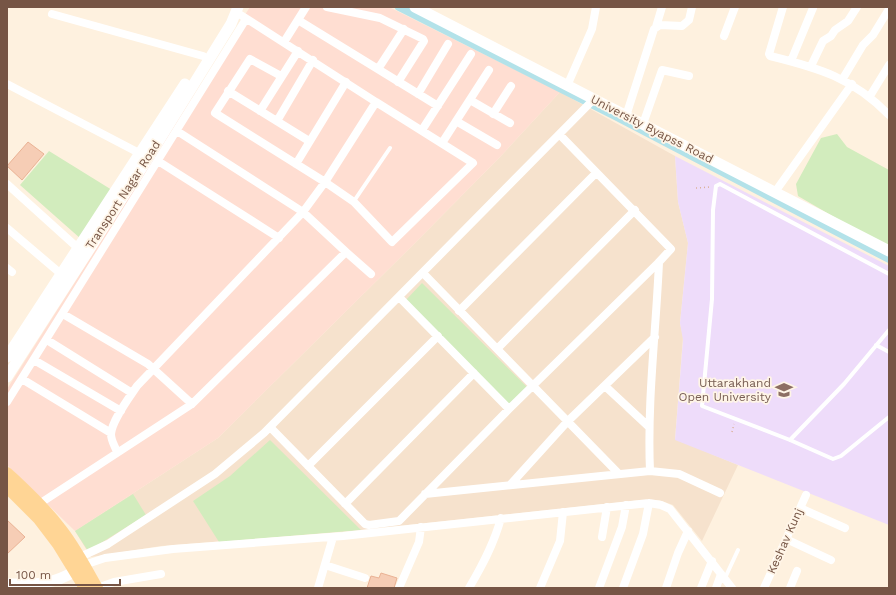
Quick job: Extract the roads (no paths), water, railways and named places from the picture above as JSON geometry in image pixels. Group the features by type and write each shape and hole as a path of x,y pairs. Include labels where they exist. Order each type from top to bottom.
{"main road":[{"name":"University Byapss Road","path":"415,7 567,86 592,102 643,124 889,252"},
{"name":"Transport Nagar Road","path":"7,377 65,277 79,249 97,229 141,154 203,56 228,17 237,9"},
{"name":"Transport Nagar Road","path":"7,357 148,158 231,24 237,9"},
{"path":"7,473 35,507 58,544 79,564 97,588"},
{"path":"7,487 35,507"},
{"path":"7,584 41,586 56,582 79,564"},
{"path":"79,564 85,588"}],"street":[{"path":"284,42 306,7"},
{"path":"327,7 380,18 423,39 424,41 398,82"},
{"path":"567,86 592,29 596,7"},
{"path":"626,116 662,7"},
{"path":"656,27 660,25 682,26 689,20 692,7"},
{"path":"724,36 735,7"},
{"path":"783,7 769,54 770,56 812,66 852,84 870,96 889,115"},
{"path":"812,66 823,41 831,36 834,30 848,21 857,7"},
{"path":"791,62 813,8"},
{"path":"237,9 246,19 473,163 392,242 354,202 216,113 228,91 250,59 281,76"},
{"path":"842,80 863,45 873,35 889,9"},
{"path":"52,14 203,56"},
{"path":"7,402 246,19"},
{"path":"298,20 438,106"},
{"path":"378,70 404,29"},
{"path":"418,94 448,44"},
{"path":"260,111 298,51"},
{"path":"422,130 471,54"},
{"path":"277,121 312,60"},
{"path":"870,96 889,64"},
{"path":"442,143 489,70"},
{"path":"643,124 662,70 689,76"},
{"path":"296,164 346,82"},
{"path":"7,84 141,154"},
{"path":"775,192 852,84"},
{"path":"493,114 511,86"},
{"path":"228,91 309,142"},
{"path":"470,100 510,123"},
{"path":"117,452 112,441 111,433 121,411 132,393 153,368 303,212 325,182 376,102"},
{"path":"79,564 215,474 270,427 592,102"},
{"path":"456,121 497,145"},
{"path":"177,131 303,212 371,274"},
{"path":"270,427 365,524 369,525 399,521 532,386 659,262 671,249 560,134"},
{"path":"158,161 279,238"},
{"path":"459,311 596,173"},
{"path":"7,184 79,249"},
{"path":"497,350 635,210"},
{"path":"7,228 65,277"},
{"path":"35,507 192,404 346,252"},
{"path":"650,471 648,426 659,262"},
{"path":"423,273 619,474"},
{"path":"399,297 509,409"},
{"path":"63,314 153,368 192,404"},
{"path":"308,466 438,336"},
{"path":"510,484 567,422 655,337"},
{"path":"47,340 132,393"},
{"path":"34,360 121,411"},
{"path":"345,504 474,373"},
{"path":"22,379 111,433"},
{"path":"605,386 648,426"},
{"path":"425,494 510,484 650,471 680,474 720,493"},
{"name":"Keshav Kunj","path":"764,588 806,494"},
{"path":"79,564 105,558 173,549 333,537 649,503 661,505 670,509 732,588"},
{"path":"623,588 643,534 649,503"},
{"path":"599,588 622,527 626,505"},
{"path":"602,537 607,507"},
{"path":"800,508 845,528"},
{"path":"540,588 560,541 563,512"},
{"path":"469,588 494,541 501,518"},
{"path":"399,588 419,542 421,527"},
{"path":"666,588 678,553 688,531"},
{"path":"318,588 333,537"},
{"path":"786,539 831,560"},
{"path":"701,588 712,561"},
{"path":"325,566 365,578"},
{"path":"790,588 797,571"},
{"path":"97,588 114,582 161,574"},
{"path":"716,588 723,576"}],"lane":[{"path":"354,202 390,148"},
{"path":"889,274 720,184 716,186 713,210 712,299 702,406 790,440 833,459 841,456 889,417"},
{"path":"790,440 844,384 889,330"},
{"path":"876,345 889,352"},
{"path":"723,576 738,550"}],"waterway":[{"path":"399,7 615,116 889,259"}],"place":[{"name":"Uttarakhand Open University","path":"784,390"}]}
